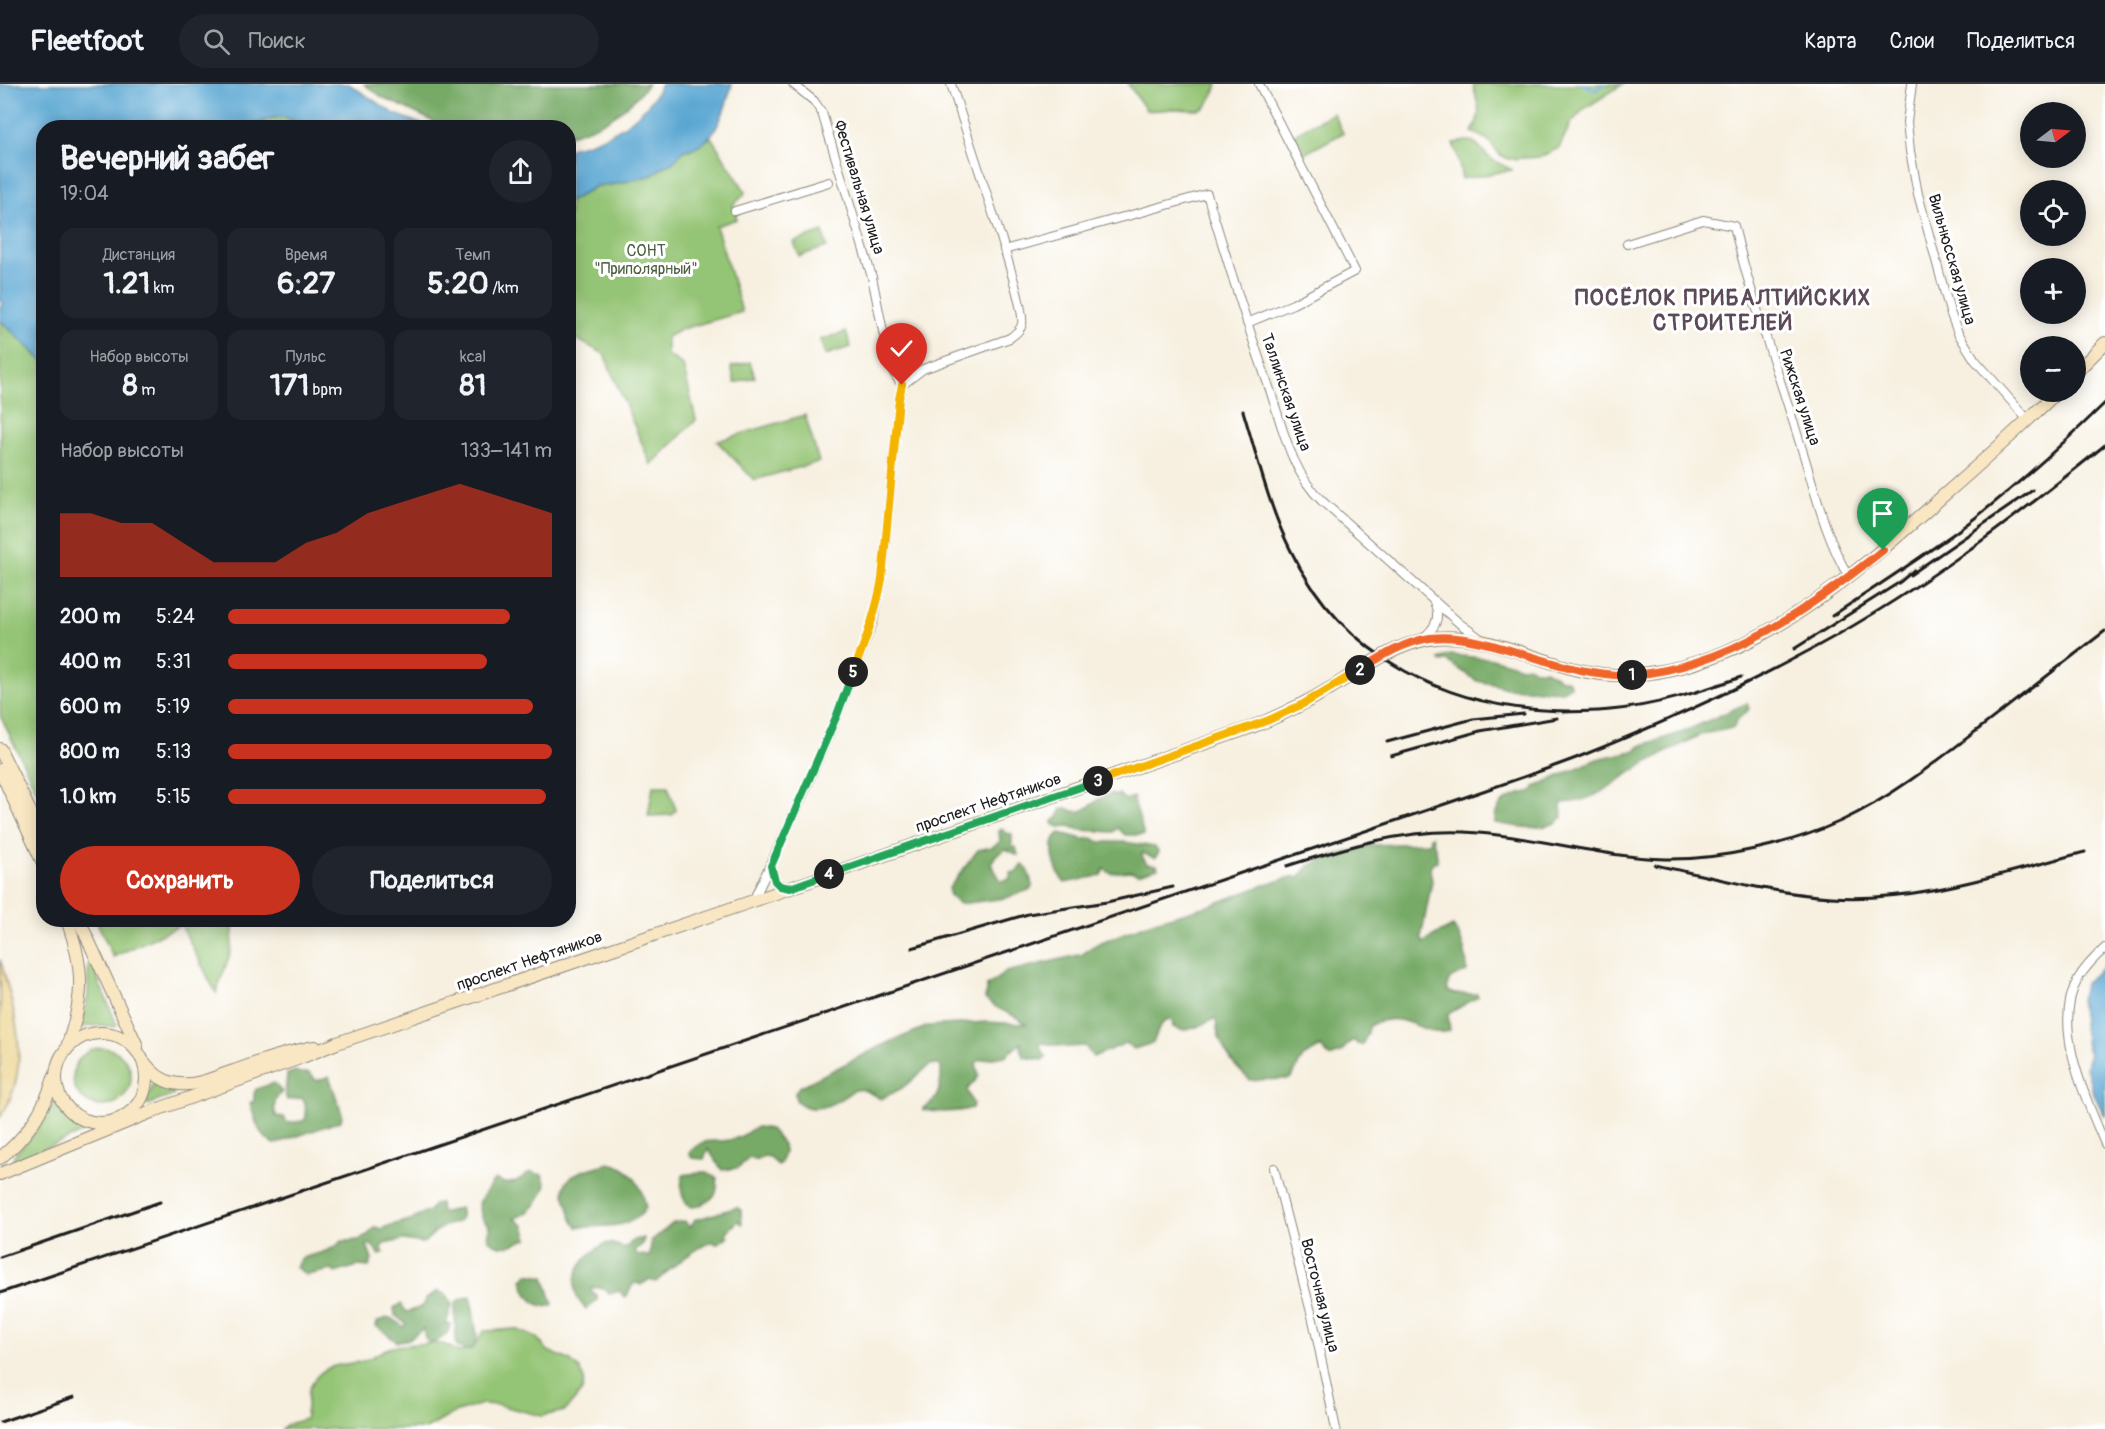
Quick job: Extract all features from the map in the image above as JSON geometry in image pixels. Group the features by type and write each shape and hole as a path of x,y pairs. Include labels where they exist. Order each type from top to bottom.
{"main road":[{"path":"2086,362 2105,343"},
{"name":"проспект Нефтяников","path":"0,1174 156,1110 300,1058 337,1042 753,901 1249,728 1305,703 1390,652 1420,641 1453,637 1489,644 1600,674 1630,675 1664,671 1709,658 1751,639 1807,607 1849,577 1891,543 2047,402"},
{"path":"0,749 36,823"},
{"path":"0,770 36,848"},
{"path":"66,1050 78,1013 81,978 70,927"},
{"path":"83,927 142,1058 147,1078 143,1095 134,1110 86,1140"},
{"path":"0,1158 18,1142 37,1117 45,1103 60,1060 74,1041 84,1036 108,1033 124,1039 150,1069 165,1080 186,1084 207,1080 291,1052 337,1042"},
{"path":"56,1071 59,1095 65,1105 84,1120 108,1123 156,1110"}],"street":[{"name":"Фестивальная улица","path":"793,84 814,101 822,113 871,276 889,362 894,375 902,385"},
{"path":"753,901 771,866 837,715 873,622 882,579 902,385 923,369 1010,338 1022,324 1021,310 1001,236 951,84"},
{"name":"Таллинская улица","path":"1259,84 1355,271 1293,304 1247,323 1293,455 1304,481 1322,501 1459,623 1489,644"},
{"name":"Вильнюсская улица","path":"1912,84 1907,122 1910,151 1918,194 1955,327 1975,360 2028,420"},
{"path":"735,211 842,178"},
{"path":"1005,250 1207,194 1247,323"},
{"name":"Рижская улица","path":"1627,244 1703,220 1734,226 1770,351 1824,519 1838,558 1849,577"},
{"path":"1420,641 1437,623 1438,611 1432,599"},
{"path":"771,866 777,884 790,888"},
{"path":"2105,948 2086,967 2077,981 2068,1011 2073,1056 2089,1106 2105,1144"},
{"name":"Восточная улица","path":"1274,1168 1313,1320 1336,1429"}],"green space":[{"path":"364,84 648,84 613,117 576,133 576,120 430,120 382,97"},
{"path":"1128,84 1218,84 1210,102 1203,109 1154,111 1146,110"},
{"path":"1473,84 1623,84 1584,109 1571,123 1559,148 1540,157 1508,159 1500,155 1488,140 1472,132 1479,113"},
{"path":"1333,113 1343,133 1304,154 1294,134"},
{"path":"281,117 295,120 267,120"},
{"name":"СОНТ \"Приполярный\"","path":"711,137 745,191 744,195 733,205 737,219 716,226 742,312 682,329 667,337 667,355 683,365 696,420 651,465 604,354 576,339 576,198 596,186 616,184 653,175 672,163 684,150 690,150"},
{"path":"1474,142 1491,159 1512,170 1462,179 1453,143"},
{"path":"823,232 827,247 799,256 794,242"},
{"path":"0,320 36,354 36,790 0,715"},
{"path":"846,332 851,347 825,355 820,340"},
{"path":"750,362 755,377 735,383 731,367"},
{"path":"805,415 819,462 754,480 717,441"},
{"path":"1450,655 1495,659 1522,667 1528,666 1535,670 1545,670 1561,679 1568,680 1571,686 1562,691 1506,688 1477,681 1447,661 1441,662 1439,659"},
{"path":"1747,703 1749,709 1737,720 1734,727 1698,736 1641,766 1604,791 1585,799 1562,803 1563,817 1549,826 1531,828 1495,823 1495,815 1506,800 1533,791 1535,787 1597,759 1633,751 1643,745 1683,732"},
{"path":"653,786 668,786 676,810 672,815 648,816"},
{"path":"1111,794 1115,796 1119,794 1125,800 1133,797 1144,835 1125,835 1118,828 1113,832 1080,830 1053,824 1062,809 1084,810 1104,796"},
{"path":"1002,829 1005,833 1012,834 1012,847 1016,847 1018,855 1006,849 996,855 991,864 1001,881 1010,879 1010,873 1017,872 1022,864 1027,868 1032,889 1006,898 960,904 950,896 949,888 978,850 992,847 1000,842 999,831"},
{"path":"1060,833 1084,839 1092,838 1100,842 1125,842 1155,847 1159,852 1155,858 1142,853 1142,856 1147,864 1157,865 1158,868 1138,874 1130,871 1110,873 1104,869 1102,875 1065,883 1055,865 1053,850 1053,843"},
{"path":"1432,836 1437,861 1432,863 1430,869 1432,881 1421,938 1424,943 1453,926 1464,948 1467,972 1450,980 1448,991 1455,994 1477,994 1478,997 1448,1014 1450,1030 1432,1031 1394,1019 1382,1021 1369,1026 1362,1045 1357,1044 1354,1040 1341,1052 1330,1057 1321,1047 1303,1057 1290,1079 1250,1080 1226,1053 1219,1036 1216,1018 1195,1028 1184,1030 1173,1027 1169,1019 1161,1026 1153,1043 1134,1049 1126,1043 1093,1057 1085,1046 1067,1047 1043,1043 1039,1044 1046,1057 1043,1060 1024,1057 1021,1043 1005,1056 980,1060 976,1063 979,1076 967,1090 973,1104 972,1108 966,1110 936,1112 923,1110 933,1101 938,1092 941,1067 937,1064 930,1065 902,1088 881,1099 859,1089 820,1108 801,1105 796,1100 795,1092 799,1087 883,1045 928,1026 986,1022 1026,1024 985,999 987,986 1006,972 1083,954 1099,943 1155,921 1211,905 1267,884 1295,876 1298,879 1310,865 1330,857 1373,845 1429,843"},
{"path":"99,927 177,927 113,957"},
{"path":"182,927 233,927 231,951 216,993"},
{"path":"90,963 117,1025 115,1027 100,1025 82,1027 88,995 88,965"},
{"path":"96,1048 108,1048 123,1056 131,1071 131,1083 123,1098 108,1106 96,1106 81,1098 73,1083 73,1071 81,1056"},
{"path":"295,1071 309,1073 317,1081 329,1076 342,1114 341,1121 275,1144 264,1137 250,1103 254,1101 256,1089 274,1083 282,1092 275,1103 276,1116 284,1117 287,1123 303,1121 306,1118 305,1102 301,1098 287,1100 285,1094 287,1074"},
{"path":"153,1084 173,1091 174,1095 147,1105"},
{"path":"54,1101 69,1118 89,1130 13,1160 14,1155 35,1133"},
{"path":"758,1127 770,1129 783,1144 784,1152 778,1165 769,1157 764,1156 758,1160 749,1158 738,1168 722,1170 708,1149 704,1159 692,1158 689,1153 701,1143 730,1140"},
{"path":"609,1163 624,1169 635,1179 642,1192 646,1208 633,1220 625,1223 577,1227 572,1220 564,1195 565,1185 569,1179 581,1171"},
{"path":"530,1172 542,1175 546,1185 534,1206 526,1214 514,1218 524,1226 528,1238 512,1245 497,1245 488,1239 489,1226 483,1220 479,1206 480,1200 495,1179 512,1183"},
{"path":"702,1172 717,1178 716,1193 704,1203 691,1207 682,1193 683,1175"},
{"path":"440,1203 441,1213 460,1208 460,1220 440,1228 423,1243 403,1240 384,1244 381,1247 384,1253 380,1255 370,1244 367,1245 372,1260 369,1267 358,1266 335,1273 332,1270 306,1275 296,1267 300,1259 327,1250 342,1241 360,1239 375,1227 381,1229 411,1220 429,1212 434,1204"},
{"path":"737,1207 741,1210 742,1224 738,1221 726,1233 728,1237 716,1244 713,1241 698,1249 656,1282 649,1280 640,1285 633,1284 624,1297 620,1291 609,1294 602,1288 591,1288 592,1292 597,1295 597,1300 586,1309 579,1300 575,1291 577,1273 588,1256 596,1249 607,1243 625,1247 634,1240 644,1238 642,1245 634,1250 638,1255 650,1256 651,1241 673,1223 685,1221 689,1227 695,1219"},
{"path":"528,1274 544,1277 553,1304 551,1306 535,1303 528,1295 522,1279"},
{"path":"438,1291 447,1295 452,1305 446,1324 450,1324 449,1328 441,1339 430,1344 425,1338 423,1329 409,1339 397,1342 376,1326 377,1322 390,1318 404,1327 406,1324 395,1315 394,1308 401,1304 408,1312 423,1306 427,1298"},
{"path":"471,1296 477,1336 473,1348 467,1350 456,1344 455,1304"},
{"path":"516,1329 537,1338 548,1351 569,1360 580,1369 584,1380 582,1391 565,1411 542,1416 498,1405 482,1404 454,1413 426,1429 282,1429 286,1425 305,1419 311,1384 329,1368 363,1361 388,1348 403,1345 438,1343 459,1352 473,1348 484,1331"}],"sand":[{"path":"0,959 15,1018 19,1059 10,1098 0,1117"}],"water":[{"path":"0,84 349,84 393,113 410,120 291,120 276,117 266,120 36,120 36,354 0,320 0,306 3,303 0,299"},
{"path":"661,84 732,84 722,116 704,142 684,150 672,163 653,175 616,184 596,186 576,198 576,146 597,140 622,127 645,108"},
{"path":"2105,966 2105,1117 2092,1090 2086,1067 2089,1054 2086,1047 2080,999 2085,984"}],"waterway":[{"path":"1583,84 1596,90 1604,84"}],"railway":[{"path":"1832,616 1975,518 2042,462 2105,403"},
{"path":"1243,411 1264,481 1290,549 1312,588 1339,621 1371,649 1405,671 1443,689 1484,701 1526,709 1570,711"},
{"path":"0,1293 1576,758 1660,723 1768,672 1877,611 1994,532 2105,445"},
{"path":"1910,575 2033,490"},
{"path":"1794,649 1900,582 1914,570"},
{"path":"1287,866 1374,841 1442,832 1515,837 1615,854 1666,859 1709,857 1755,849 1800,837 1860,812 1896,790 1947,754 2105,631"},
{"path":"1563,712 1604,711 1660,702 1741,677"},
{"path":"1387,742 1473,719 1524,714"},
{"path":"1391,756 1480,731 1557,718"},
{"path":"1655,865 1786,892 1863,898 1959,885 2085,852"},
{"path":"912,948 1028,914 1107,902 1173,887"},
{"path":"0,1257 160,1202"},
{"path":"0,1422 74,1397"}],"district":[{"name":"ПОСЁЛОК ПРИБАЛТИЙСКИХ СТРОИТЕЛЕЙ","path":"1723,310"}],"route":[{"path":"902,385 878,603 873,622 837,715 771,866 775,881 784,887 790,888 1249,728 1305,703 1390,652 1431,638 1453,637 1471,640 1567,666 1612,675 1646,674 1698,662 1751,639 1807,607 1883,550"}]}
